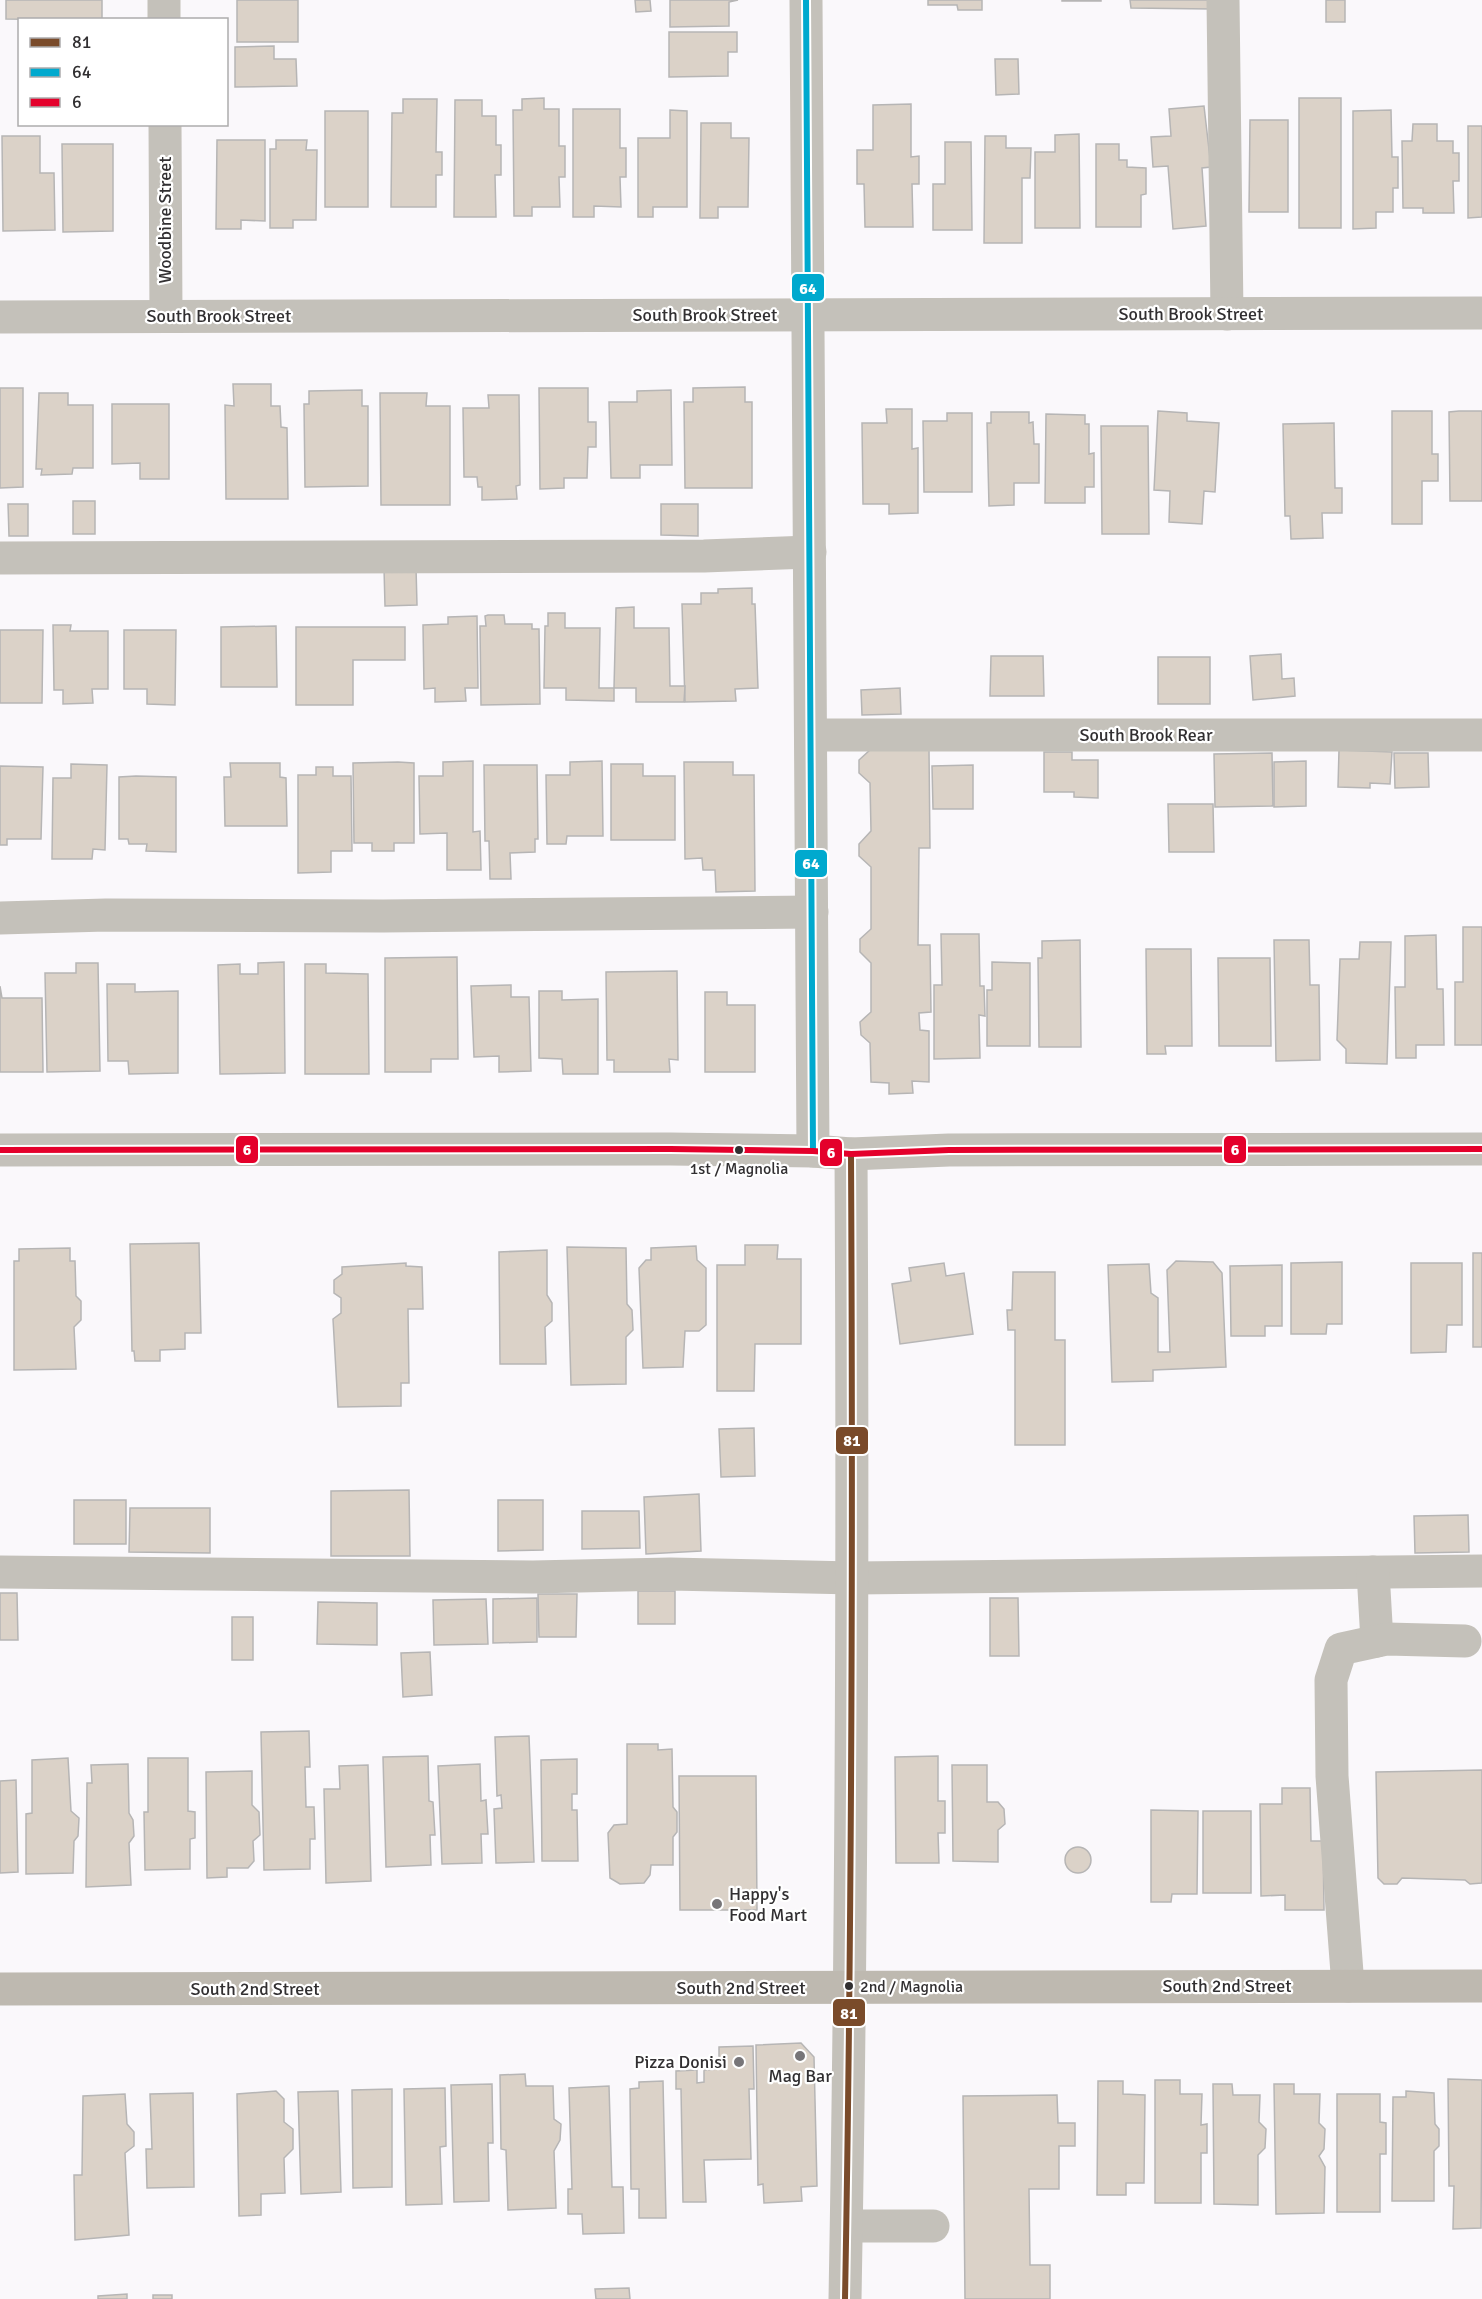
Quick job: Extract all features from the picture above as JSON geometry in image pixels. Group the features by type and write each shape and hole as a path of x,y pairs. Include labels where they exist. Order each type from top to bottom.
{"main road":[{"name":"South 2nd Street","path":"0,1989 1482,1986"}],"street":[{"path":"164,0 164,18"},
{"path":"806,0 813,1150"},
{"path":"1223,0 1227,314"},
{"name":"Woodbine Street","path":"165,126 166,316"},
{"name":"South Brook Street","path":"0,317 1482,313"},
{"path":"0,558 704,556 810,552"},
{"name":"South Brook Rear","path":"811,735 1482,735"},
{"path":"0,918 106,915 395,916 812,912"},
{"path":"0,1150 813,1150 851,1154 961,1150 1482,1149"},
{"path":"845,2299 854,1578 851,1154"},
{"path":"0,1572 522,1577 670,1574 854,1578 1482,1571"},
{"path":"1373,1572 1377,1641"},
{"path":"1348,1986 1334,1809 1331,1680 1341,1649 1387,1638 1465,1641"},
{"path":"847,2226 933,2226"}],"building":[{"path":"6,0 102,0 102,18 6,19"},
{"path":"237,0 298,0 298,42 237,42"},
{"path":"635,0 650,0 651,11 636,12"},
{"path":"670,0 738,0 729,2 729,26 670,27"},
{"path":"928,0 982,0 982,10 958,10 957,5 928,5"},
{"path":"1062,0 1101,1 1062,1"},
{"path":"1130,0 1211,0 1211,9 1131,8"},
{"path":"1326,0 1345,0 1345,22 1326,22"},
{"path":"669,32 737,32 737,52 728,52 728,76 669,77"},
{"path":"274,46 274,59 296,59 297,86 235,87 235,47"},
{"path":"995,59 1018,59 1019,94 996,95"},
{"path":"544,98 544,109 559,109 559,146 565,146 565,177 559,177 560,207 532,207 532,216 514,216 513,110 522,110 522,99"},
{"path":"1299,98 1341,98 1341,228 1299,228"},
{"path":"403,99 437,99 436,152 442,152 442,175 436,175 436,207 391,207 392,113 403,113"},
{"path":"455,100 482,100 482,116 496,116 496,145 501,145 501,175 495,175 496,217 454,217"},
{"path":"911,104 911,157 919,156 919,184 912,184 913,227 865,227 864,184 857,184 857,150 873,150 873,105"},
{"path":"1204,106 1211,167 1202,168 1206,226 1173,229 1168,166 1153,167 1151,137 1171,136 1169,109"},
{"path":"573,109 620,109 620,148 626,148 626,177 620,177 621,207 594,206 594,217 573,217"},
{"path":"670,110 687,111 687,207 653,207 653,217 638,217 638,138 670,138"},
{"path":"1391,110 1392,157 1398,157 1398,188 1393,188 1393,212 1376,212 1376,228 1353,229 1353,111"},
{"path":"325,111 368,111 368,207 325,207"},
{"path":"1250,120 1288,120 1288,212 1249,212"},
{"path":"701,123 731,123 731,138 749,138 748,207 718,207 718,218 700,218"},
{"path":"1413,124 1437,124 1437,141 1453,141 1453,153 1459,153 1459,181 1453,181 1454,213 1423,213 1423,208 1403,208 1402,141 1412,141"},
{"path":"1468,126 1482,126 1482,217 1468,218"},
{"path":"1079,134 1080,228 1035,228 1035,152 1055,152 1055,135"},
{"path":"2,136 40,136 40,173 54,173 55,230 3,231"},
{"path":"985,136 1006,136 1006,148 1031,148 1030,178 1022,178 1022,243 984,243"},
{"path":"217,140 265,140 265,221 241,220 241,229 216,229"},
{"path":"276,140 307,140 306,150 317,150 316,220 293,220 293,228 270,228 270,149 276,149"},
{"path":"945,142 971,142 972,230 933,230 933,184 945,184"},
{"path":"62,144 113,144 113,231 63,232"},
{"path":"1096,144 1119,144 1119,160 1127,160 1127,167 1146,168 1146,194 1141,195 1141,227 1096,227"},
{"path":"233,384 271,384 271,406 280,406 281,427 287,428 288,499 226,499 225,405 234,406"},
{"path":"745,387 745,402 752,402 752,488 685,488 684,402 693,402 693,388"},
{"path":"0,388 23,388 23,487 0,488"},
{"path":"539,388 588,388 588,422 596,422 596,447 588,447 587,478 564,478 564,488 540,489"},
{"path":"362,390 362,406 368,406 368,486 305,487 304,404 309,404 309,391"},
{"path":"671,390 672,465 640,465 640,478 611,478 609,402 637,402 637,391"},
{"path":"39,393 68,393 68,405 93,405 93,468 73,468 72,474 41,475 42,469 36,469"},
{"path":"380,393 427,393 426,406 450,406 450,505 381,505"},
{"path":"488,395 519,395 520,485 516,486 517,499 482,500 482,487 478,487 477,477 464,477 463,408 489,408"},
{"path":"112,404 169,404 169,479 140,479 140,463 112,464"},
{"path":"886,409 912,409 912,449 918,448 918,513 889,514 889,504 863,504 862,423 887,423"},
{"path":"1158,411 1187,413 1187,421 1219,423 1215,492 1204,491 1202,524 1169,522 1170,491 1154,490"},
{"path":"1392,411 1432,411 1432,454 1438,454 1438,481 1422,481 1422,524 1392,524"},
{"path":"1482,411 1482,501 1450,501 1449,412"},
{"path":"991,412 1029,412 1029,423 1033,422 1034,444 1039,444 1039,483 1014,483 1014,505 989,506 987,423 991,423"},
{"path":"947,413 972,413 972,492 924,492 923,421 947,421"},
{"path":"1046,414 1085,415 1085,424 1089,424 1089,454 1094,453 1094,487 1085,487 1085,503 1045,503"},
{"path":"1334,423 1335,488 1342,488 1342,513 1322,513 1323,538 1291,539 1290,516 1285,516 1283,424"},
{"path":"1101,426 1148,426 1149,534 1102,534"},
{"path":"73,501 95,501 95,534 73,534"},
{"path":"8,504 28,504 28,536 9,536"},
{"path":"661,504 698,504 698,536 661,535"},
{"path":"416,567 417,605 385,606 384,568"},
{"path":"752,588 752,604 755,604 758,688 735,689 736,701 685,702 682,604 701,604 701,593 718,593 718,589"},
{"path":"634,607 634,628 669,628 670,686 685,686 684,702 636,702 636,688 614,688 616,608"},
{"path":"548,613 565,613 565,628 600,628 599,688 614,688 614,701 566,700 566,688 544,688 545,626 548,626"},
{"path":"504,615 505,624 532,624 532,629 539,629 540,704 481,705 480,626 486,626 485,616"},
{"path":"477,616 478,688 465,688 466,701 435,702 435,688 424,689 423,625 448,624 448,617"},
{"path":"53,625 71,625 70,631 108,631 108,689 92,689 93,703 63,704 63,690 54,690"},
{"path":"276,626 277,687 221,687 221,627"},
{"path":"296,627 405,627 405,660 353,660 353,705 296,705"},
{"path":"0,630 43,630 42,703 0,703"},
{"path":"124,630 176,630 175,705 147,704 147,689 124,689"},
{"path":"1281,654 1282,679 1294,678 1295,696 1253,700 1250,656"},
{"path":"991,656 1043,656 1044,696 990,696"},
{"path":"1158,657 1210,657 1210,704 1158,704"},
{"path":"900,688 901,714 862,715 861,690"},
{"path":"870,750 929,750 930,848 919,848 918,945 930,945 931,1012 919,1013 920,1030 929,1031 929,1082 912,1081 913,1093 889,1094 889,1083 871,1082 870,1043 861,1035 860,1022 871,1012 871,963 860,952 860,939 871,929 871,867 859,856 859,844 871,831 870,783 859,773 859,760"},
{"path":"1339,750 1392,752 1390,784 1370,783 1370,788 1338,787"},
{"path":"1044,752 1072,752 1072,760 1098,760 1098,798 1074,797 1074,792 1044,792"},
{"path":"1272,753 1273,806 1215,807 1214,754"},
{"path":"1394,753 1428,753 1429,787 1395,788"},
{"path":"473,761 473,832 480,831 481,870 447,870 447,833 420,834 419,776 443,776 443,762"},
{"path":"602,761 603,836 567,836 566,844 547,844 546,775 570,775 570,762"},
{"path":"1306,761 1306,806 1274,807 1274,762"},
{"path":"684,762 733,762 733,775 754,775 755,891 716,892 715,870 703,870 702,858 685,859"},
{"path":"230,763 280,763 280,777 286,778 287,826 225,826 224,777 231,777"},
{"path":"353,763 414,763 414,843 394,843 394,851 372,851 372,843 354,843"},
{"path":"71,764 107,765 105,850 93,849 92,859 52,859 53,778 71,778"},
{"path":"611,764 643,764 643,776 675,776 675,840 611,840"},
{"path":"484,765 537,765 538,839 535,839 535,852 510,853 511,879 490,879 489,841 485,841"},
{"path":"973,765 973,809 933,809 932,766"},
{"path":"0,766 43,767 41,839 7,839 7,845 0,845"},
{"path":"316,767 333,767 333,776 351,776 352,851 331,851 331,872 298,873 298,775 316,775"},
{"path":"119,777 176,777 176,852 146,851 147,844 129,844 128,839 119,839"},
{"path":"1168,804 1213,804 1214,852 1169,852"},
{"path":"1463,927 1482,927 1482,1045 1455,1045 1455,982 1463,982"},
{"path":"941,934 979,934 980,986 984,986 985,1016 979,1015 980,1058 934,1059 934,985 942,985"},
{"path":"1436,935 1437,989 1443,989 1444,1045 1416,1045 1416,1058 1396,1058 1395,987 1405,987 1405,936"},
{"path":"1080,940 1081,1047 1039,1047 1038,958 1042,958 1042,941"},
{"path":"1274,940 1309,940 1310,985 1319,985 1320,1060 1276,1061"},
{"path":"1360,942 1391,942 1387,1064 1346,1063 1346,1049 1337,1040 1340,959 1359,959"},
{"path":"1146,949 1191,949 1192,1046 1165,1046 1166,1054 1147,1054"},
{"path":"457,957 458,1059 431,1059 431,1072 385,1072 385,958"},
{"path":"1218,958 1270,958 1271,1046 1219,1046"},
{"path":"284,962 285,1073 220,1074 218,965 240,964 240,974 258,974 258,963"},
{"path":"992,962 1030,963 1030,1046 987,1046 987,990 992,990"},
{"path":"76,963 98,963 100,1071 47,1072 45,973 76,973"},
{"path":"305,964 326,964 326,973 368,974 369,1074 305,1074"},
{"path":"677,971 678,1060 669,1059 670,1072 614,1072 614,1060 607,1060 606,972"},
{"path":"107,984 135,984 135,992 178,991 178,1073 129,1074 128,1061 108,1061"},
{"path":"511,985 511,997 529,997 531,1071 499,1072 499,1056 474,1057 471,986"},
{"path":"0,986 2,998 42,998 43,1072 0,1072"},
{"path":"539,991 562,991 562,1000 598,999 598,1074 563,1074 562,1059 539,1058"},
{"path":"705,992 727,992 727,1005 755,1005 755,1072 705,1072"},
{"path":"199,1243 201,1333 185,1333 185,1349 160,1350 160,1361 135,1361 134,1351 132,1351 130,1244"},
{"path":"745,1245 778,1245 777,1259 801,1259 801,1344 755,1344 754,1391 717,1391 717,1265 745,1265"},
{"path":"696,1246 697,1260 706,1268 706,1325 699,1331 685,1331 683,1367 643,1368 639,1268 646,1260 651,1260 651,1248"},
{"path":"567,1247 626,1248 627,1304 632,1310 633,1330 626,1337 626,1384 571,1385"},
{"path":"70,1248 70,1261 75,1261 76,1296 81,1301 81,1320 74,1327 76,1369 14,1370 14,1261 19,1261 19,1249"},
{"path":"547,1250 547,1295 552,1303 552,1321 545,1327 546,1364 500,1364 499,1252"},
{"path":"1473,1253 1482,1253 1482,1347 1473,1347"},
{"path":"1176,1261 1213,1262 1222,1273 1226,1367 1153,1370 1153,1381 1112,1382 1108,1265 1149,1264 1151,1293 1158,1298 1158,1352 1170,1352 1167,1270"},
{"path":"1342,1262 1342,1324 1327,1324 1326,1334 1291,1334 1291,1263"},
{"path":"406,1263 406,1266 422,1267 423,1309 408,1309 409,1383 401,1383 401,1406 338,1407 333,1319 341,1313 341,1298 334,1293 334,1280 342,1274 342,1267"},
{"path":"944,1263 946,1276 964,1273 973,1334 900,1344 892,1284 911,1281 909,1268"},
{"path":"1411,1263 1462,1263 1462,1325 1447,1325 1446,1352 1411,1353"},
{"path":"1282,1265 1282,1326 1265,1326 1265,1336 1231,1336 1230,1266"},
{"path":"1013,1272 1055,1272 1055,1340 1065,1340 1065,1445 1015,1445 1015,1330 1008,1330 1007,1310 1012,1310"},
{"path":"754,1428 755,1476 721,1477 719,1429"},
{"path":"409,1490 410,1556 331,1556 331,1491"},
{"path":"699,1494 701,1551 646,1554 644,1497"},
{"path":"74,1500 126,1500 126,1544 74,1544"},
{"path":"498,1500 543,1500 543,1550 498,1551"},
{"path":"130,1508 210,1508 210,1553 129,1552"},
{"path":"582,1511 639,1511 640,1548 582,1549"},
{"path":"1468,1515 1469,1552 1415,1553 1414,1516"},
{"path":"638,1591 675,1591 675,1624 638,1624"},
{"path":"0,1593 17,1593 18,1640 0,1640"},
{"path":"538,1594 577,1594 576,1637 539,1637"},
{"path":"537,1598 537,1642 493,1643 493,1599"},
{"path":"990,1598 1018,1598 1019,1656 990,1656"},
{"path":"486,1599 488,1644 434,1645 433,1600"},
{"path":"318,1602 377,1603 377,1645 317,1644"},
{"path":"232,1617 253,1617 253,1660 232,1660"},
{"path":"430,1652 432,1695 403,1697 401,1653"},
{"path":"309,1731 310,1767 305,1767 306,1807 314,1807 315,1839 310,1839 310,1869 264,1870 261,1732"},
{"path":"529,1736 534,1862 496,1863 494,1809 502,1808 501,1795 497,1796 495,1737"},
{"path":"627,1744 658,1744 658,1750 672,1749 673,1807 677,1812 677,1832 673,1837 673,1865 651,1865 650,1875 644,1883 620,1884 610,1878 608,1833 614,1825 627,1824"},
{"path":"428,1756 429,1801 433,1802 435,1835 430,1835 431,1865 386,1867 383,1757"},
{"path":"938,1756 938,1801 945,1801 945,1833 938,1833 939,1863 896,1863 895,1757"},
{"path":"68,1758 71,1811 79,1818 78,1836 74,1841 73,1873 26,1874 26,1814 32,1813 32,1760"},
{"path":"148,1758 188,1758 188,1811 195,1812 195,1838 190,1839 190,1869 145,1870 144,1812 148,1812"},
{"path":"577,1759 577,1794 572,1794 572,1810 577,1810 578,1861 542,1861 541,1760"},
{"path":"128,1764 129,1813 133,1820 134,1836 129,1843 131,1885 86,1887 87,1783 92,1783 91,1765"},
{"path":"480,1764 481,1801 486,1800 488,1834 481,1834 482,1863 442,1864 438,1766"},
{"path":"368,1765 371,1881 326,1883 324,1789 340,1789 339,1766"},
{"path":"952,1765 987,1765 987,1802 998,1802 1004,1809 1005,1824 998,1830 998,1862 953,1861"},
{"path":"1482,1770 1482,1883 1470,1884 1465,1880 1402,1878 1397,1884 1384,1884 1378,1878 1376,1772"},
{"path":"252,1771 252,1805 259,1812 260,1835 253,1841 254,1861 248,1868 227,1868 227,1877 207,1878 206,1772"},
{"path":"679,1776 756,1776 757,1910 680,1910"},
{"path":"16,1780 18,1872 0,1873 0,1781"},
{"path":"1282,1788 1310,1788 1311,1841 1323,1841 1324,1910 1285,1910 1285,1895 1261,1896 1260,1804 1282,1804"},
{"path":"1151,1810 1198,1811 1197,1894 1172,1894 1171,1902 1151,1902"},
{"path":"1203,1811 1251,1811 1251,1893 1203,1893"},
{"path":"1078,1847 1087,1851 1091,1860 1087,1869 1078,1873 1069,1869 1065,1860 1069,1851"},
{"path":"801,2043 814,2057 817,2186 801,2187 802,2201 764,2203 763,2184 758,2185 756,2045"},
{"path":"753,2046 754,2089 749,2089 751,2159 704,2160 706,2202 683,2202 681,2089 676,2089 676,2071 697,2070 697,2083 704,2082 704,2070 719,2069 719,2047"},
{"path":"525,2074 526,2086 553,2086 554,2119 561,2124 560,2140 554,2151 556,2208 508,2210 506,2150 501,2149 500,2075"},
{"path":"1448,2079 1482,2080 1481,2228 1453,2229 1454,2186 1449,2186"},
{"path":"1155,2080 1180,2080 1180,2094 1202,2094 1201,2125 1207,2124 1207,2153 1201,2153 1201,2203 1155,2203"},
{"path":"663,2081 666,2218 639,2218 639,2189 631,2189 630,2089 639,2088 639,2082"},
{"path":"1098,2081 1123,2081 1123,2094 1145,2095 1144,2183 1126,2183 1126,2195 1097,2195"},
{"path":"492,2084 493,2143 488,2143 489,2201 454,2202 451,2085"},
{"path":"1213,2084 1232,2084 1233,2095 1260,2095 1259,2122 1266,2129 1265,2148 1258,2155 1258,2205 1214,2204"},
{"path":"1274,2084 1294,2084 1294,2094 1320,2094 1319,2123 1325,2129 1324,2149 1319,2156 1325,2167 1324,2213 1276,2214"},
{"path":"609,2086 612,2187 623,2187 624,2233 583,2234 582,2214 568,2214 568,2189 572,2189 569,2088"},
{"path":"445,2088 446,2146 440,2147 442,2204 406,2205 404,2089"},
{"path":"392,2089 392,2187 353,2188 352,2090"},
{"path":"276,2091 284,2099 284,2122 293,2129 293,2149 284,2158 285,2193 261,2194 261,2215 239,2216 237,2094"},
{"path":"338,2091 341,2192 301,2194 298,2092"},
{"path":"1406,2091 1434,2093 1435,2124 1439,2129 1439,2146 1434,2151 1434,2201 1392,2201 1393,2097 1406,2097"},
{"path":"193,2093 194,2187 147,2188 146,2149 152,2149 150,2094"},
{"path":"125,2094 127,2124 134,2132 134,2146 125,2153 129,2235 75,2240 74,2175 82,2175 83,2096"},
{"path":"1337,2094 1380,2094 1380,2122 1386,2123 1386,2154 1380,2154 1380,2212 1337,2212"},
{"path":"1057,2095 1058,2123 1075,2123 1075,2146 1059,2146 1059,2189 1029,2189 1030,2265 1050,2265 1050,2299 965,2299 963,2096"},
{"path":"629,2288 630,2299 596,2299 595,2289"},
{"path":"127,2294 127,2299 98,2299 98,2296"},
{"path":"153,2295 172,2295 172,2299 153,2299"}],"transit line":[{"name":"64","path":"806,0 813,1151"},
{"name":"6","path":"0,1150 670,1149 813,1151 851,1154 949,1150 1482,1149"},
{"name":"81","path":"845,2299 851,1727 851,1154"}],"place":[{"name":"1st / Magnolia","path":"739,1150"},
{"name":"Happy's Food Mart","path":"717,1904"},
{"name":"2nd / Magnolia","path":"849,1986"},
{"name":"Mag Bar","path":"800,2056"},
{"name":"Pizza Donisi","path":"739,2062"}]}
